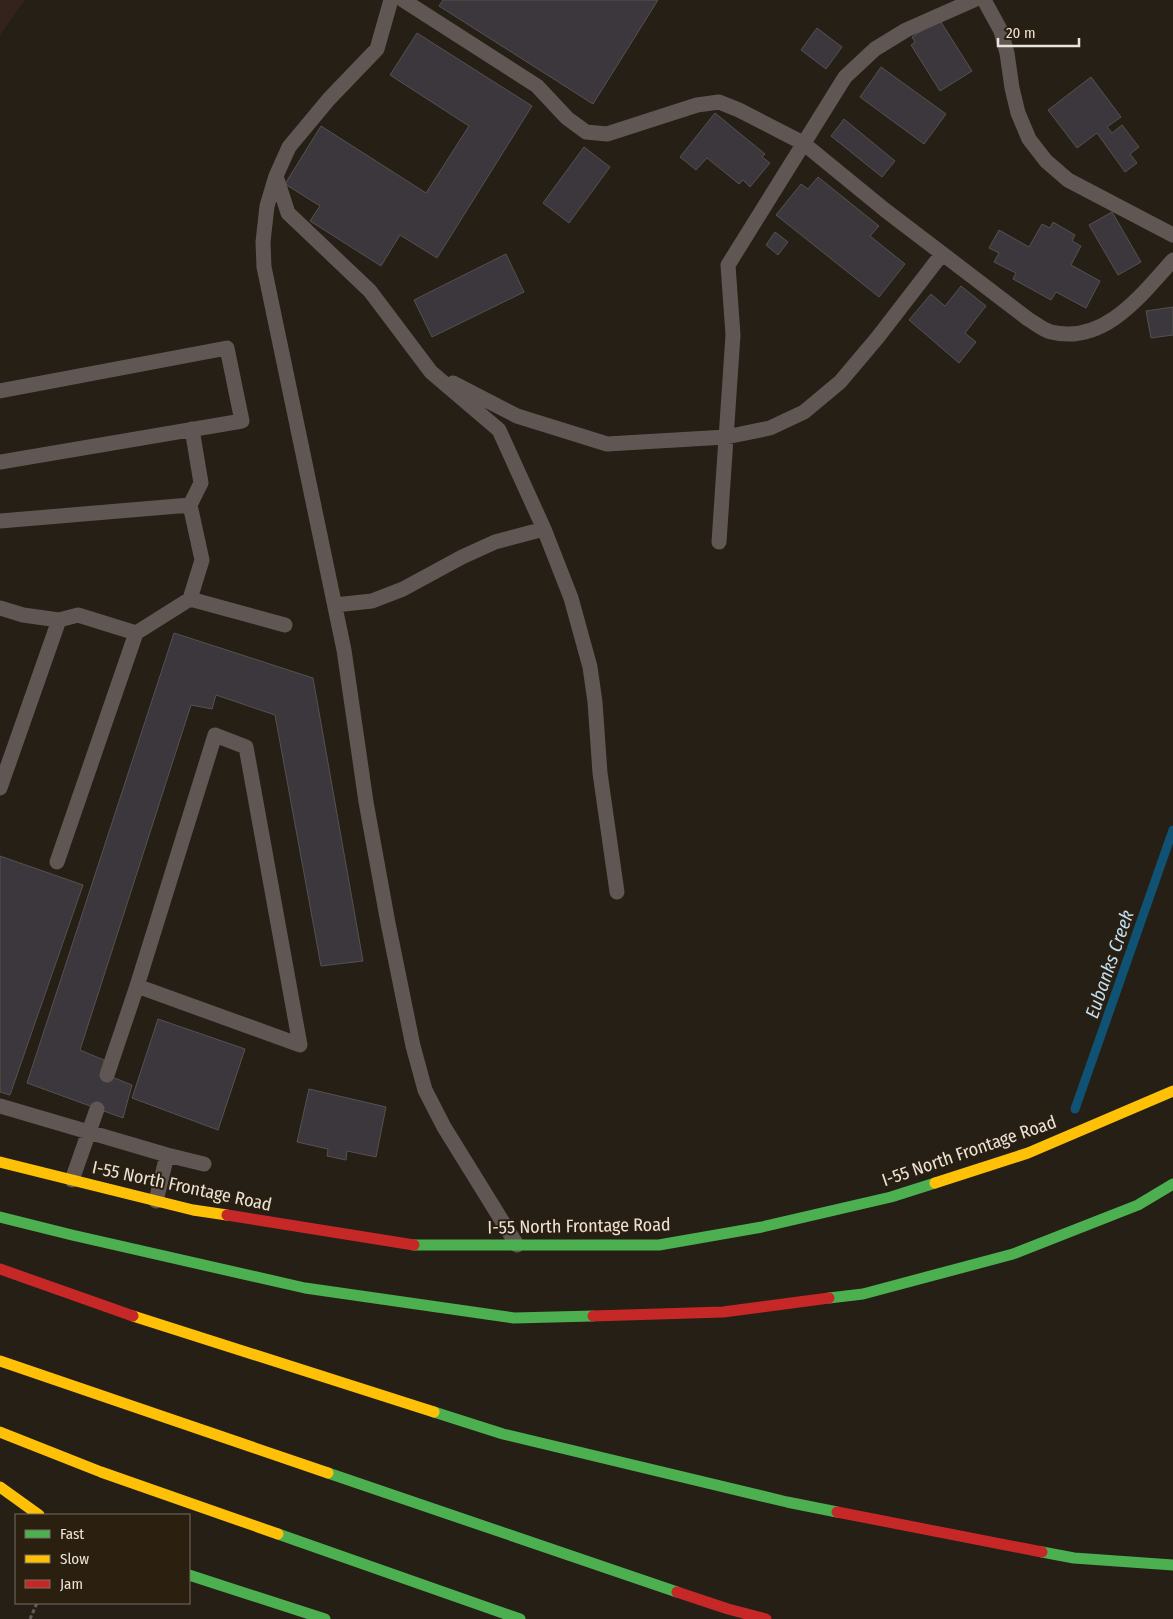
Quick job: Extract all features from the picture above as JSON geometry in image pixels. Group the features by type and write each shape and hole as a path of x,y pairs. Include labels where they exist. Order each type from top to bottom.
{"main road":[{"name":"I-55 North Frontage Road","path":"0,1162 193,1210 410,1245 659,1245 762,1227 891,1197 1028,1153 1173,1091"},
{"path":"0,1217 305,1288 514,1318 723,1312 864,1294 1013,1254 1138,1205 1173,1184"},
{"path":"0,1269 124,1312 503,1434 787,1502 1074,1558 1173,1565"},
{"path":"0,1361 728,1609 766,1619"},
{"path":"0,1432 101,1472 520,1619"},
{"path":"0,1488 38,1514"},
{"path":"190,1575 325,1619"}],"lane":[{"path":"391,0 377,49 329,99 289,146 276,176 267,206 263,242 264,267 344,650 366,802 413,1046 425,1090 444,1127 517,1245"},
{"path":"403,0 537,86 567,118 586,132 607,134 697,105 719,102 739,110 803,143 942,254 1028,319 1050,332 1071,334 1096,328 1111,321 1131,307 1173,260"},
{"path":"719,542 733,335 728,265 845,77 875,50 906,30 974,0"},
{"path":"984,0 1001,32 1018,113 1029,139 1046,161 1068,180 1173,235"},
{"path":"276,176 288,213 370,291 431,372 499,430 544,529 571,598 590,667 595,702 600,773 617,892"},
{"path":"431,372 517,416 607,444 726,437 770,428 804,412 840,382 878,337 942,254"},
{"path":"0,391 227,348 242,421 0,462"},
{"path":"56,862 136,633 190,598 202,560 190,505 201,483 192,429"},
{"path":"0,521 190,505"},
{"path":"335,605 372,601 403,589 462,557 495,542 544,529"},
{"path":"190,598 285,625"},
{"path":"0,608 23,615 59,620 78,615 136,633"},
{"path":"0,788 59,620"},
{"path":"107,1075 137,986 215,735 246,747 300,1045 137,986"},
{"path":"0,1106 204,1164"},
{"path":"72,1180 97,1109"},
{"path":"156,1201 167,1155"}],"path":[{"path":"30,1619 37,1604"}],"shaded area":[{"path":"0,0 25,0 0,35"}],"building":[{"path":"443,0 658,0 593,104 439,6"},
{"path":"939,19 972,71 940,91 911,45 915,42 912,37"},
{"path":"817,28 842,47 826,69 801,50"},
{"path":"417,33 532,106 437,258 400,235 381,266 310,221 320,206 285,184 321,126 426,193 469,126 390,75"},
{"path":"881,67 946,114 924,144 860,97"},
{"path":"1091,77 1121,117 1107,127 1112,133 1122,125 1139,147 1130,154 1137,163 1125,172 1097,133 1077,148 1048,110"},
{"path":"715,113 765,154 762,157 770,163 750,187 743,180 739,184 707,158 696,170 680,157"},
{"path":"844,119 895,161 882,177 831,136"},
{"path":"584,147 610,167 569,223 543,203"},
{"path":"818,177 879,226 870,236 905,264 879,297 776,215 801,184 808,189"},
{"path":"1112,212 1141,262 1118,275 1089,225"},
{"path":"1053,222 1075,235 1072,241 1081,246 1071,265 1100,281 1086,308 1056,292 1051,300 1013,279 1016,273 994,262 999,253 989,248 999,230 1029,247 1042,224 1050,228"},
{"path":"775,232 788,242 778,255 766,245"},
{"path":"506,254 524,292 432,337 414,300"},
{"path":"961,286 986,306 965,333 976,342 959,363 909,320 931,294 945,306"},
{"path":"1173,307 1173,335 1151,338 1146,311"},
{"path":"174,633 313,678 363,961 321,966 275,715 216,695 212,709 191,705 80,1050 104,1060 107,1075 132,1085 123,1118 27,1083"},
{"path":"0,856 83,885 10,1095 0,1092"},
{"path":"158,1019 245,1049 218,1130 132,1098"},
{"path":"309,1089 386,1107 376,1157 347,1151 346,1160 327,1156 328,1149 297,1142"}],"waterway":[{"name":"Eubanks Creek","path":"1075,1109 1173,830"}],"traffic: fast":[{"path":"414,1245 659,1245 762,1227 891,1197 935,1183"},
{"path":"829,1298 863,1294 1013,1254 1138,1205 1173,1184"},
{"path":"0,1217 305,1288 514,1318 593,1316"},
{"path":"434,1412 503,1434 787,1502 837,1512"},
{"path":"328,1473 677,1592"},
{"path":"278,1534 520,1619"},
{"path":"1042,1552 1074,1558 1173,1565"},
{"path":"190,1575 325,1619"}],"traffic: slow":[{"path":"935,1183 1028,1153 1173,1091"},
{"path":"0,1162 193,1210 227,1215"},
{"path":"133,1316 434,1412"},
{"path":"0,1361 328,1473"},
{"path":"0,1432 101,1472 278,1534"},
{"path":"0,1487 38,1514"}],"traffic: jam":[{"path":"227,1215 414,1245"},
{"path":"0,1269 133,1316"},
{"path":"593,1316 723,1312 829,1298"},
{"path":"837,1512 1042,1552"},
{"path":"677,1592 766,1619"}]}
